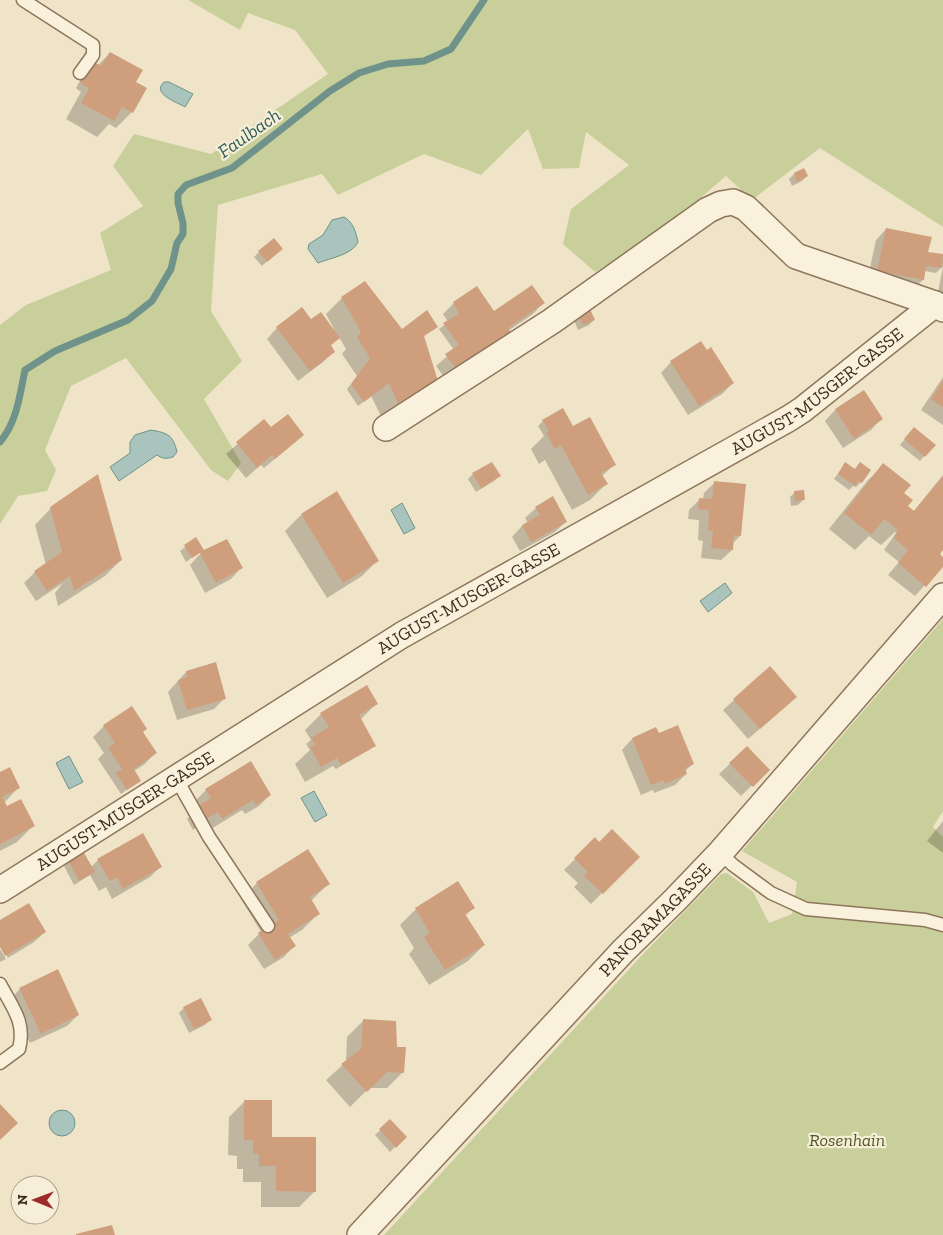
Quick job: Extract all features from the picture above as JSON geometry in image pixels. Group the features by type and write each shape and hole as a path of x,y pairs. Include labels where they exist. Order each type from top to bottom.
{"street":[{"name":"AUGUST-MUSGER-GASSE","path":"386,428 552,321 708,210 721,204 733,202 746,208 796,256 939,307"},
{"name":"AUGUST-MUSGER-GASSE","path":"1,888 402,635 788,419 939,307"},
{"name":"PANORAMAGASSE","path":"360,1235 623,951 720,852 943,596"}],"lane":[{"path":"22,0 93,45 93,55 80,73"},
{"path":"176,778 209,836 268,926"},
{"path":"720,852 733,865 772,894 806,909 925,920 943,925"},
{"path":"0,984 20,1021 22,1036 19,1049 0,1063"}],"green space":[{"path":"188,0 943,0 943,227 820,148 752,200 726,176 656,236 595,272 563,244 571,209 629,165 586,132 579,168 543,169 528,129 481,175 424,154 338,195 322,174 218,205 211,311 242,361 204,399 241,463 228,481 211,470 126,358 71,386 45,450 56,470 47,491 18,496 0,524 0,325 26,305 111,270 100,233 143,206 113,166 134,134 211,154 328,74 295,30 248,13 240,30"},
{"name":"Rosenhain","path":"943,619 943,811 933,827 943,837 943,1235 384,1235 645,952 721,874 727,873 753,892 769,923 792,914 797,882 742,851"}],"water":[{"path":"164,82 169,82 193,94 185,107 163,94 161,86"},
{"path":"344,217 354,228 358,242 346,253 318,263 308,249 309,244 323,235 332,220"},
{"path":"151,430 162,432 169,436 174,442 177,452 173,457 168,458 157,455 119,481 110,467 130,453 130,442 135,435"},
{"path":"402,503 415,528 404,534 391,510"},
{"path":"725,583 732,593 708,612 700,601"},
{"path":"69,756 83,782 69,789 56,763"},
{"path":"314,791 327,815 315,822 301,798"},
{"path":"62,1110 71,1114 75,1123 71,1132 62,1136 53,1132 49,1123 53,1114"}],"building":[{"path":"110,52 143,70 136,82 147,88 133,113 122,107 114,121 81,103 89,88 80,83 92,61 101,66"},
{"path":"804,168 808,176 797,182 794,173"},
{"path":"886,228 932,237 928,252 943,254 942,268 926,266 924,280 877,271"},
{"path":"274,238 283,249 267,262 258,251"},
{"path":"365,281 402,329 427,310 438,327 424,336 438,381 398,403 389,383 364,402 352,386 352,383 370,358 357,337 361,332 341,297"},
{"path":"532,285 545,303 508,328 513,336 460,374 445,354 459,345 443,323 459,314 453,302 477,286 494,311"},
{"path":"302,307 311,319 321,312 340,338 331,345 335,352 310,371 276,327"},
{"path":"590,309 595,320 583,325 578,314"},
{"path":"701,341 707,350 711,347 734,383 699,406 670,361"},
{"path":"943,380 943,407 931,399"},
{"path":"864,390 883,419 854,439 835,409"},
{"path":"563,408 573,426 590,417 616,465 601,473 608,484 588,495 561,445 555,449 546,432 549,431 542,420"},
{"path":"288,414 304,435 275,459 272,455 257,468 236,442 264,419 271,427"},
{"path":"914,427 936,445 925,457 904,439"},
{"path":"492,462 501,476 481,488 472,473"},
{"path":"845,462 855,469 860,462 871,470 862,483 858,481 855,486 838,474"},
{"path":"883,463 911,485 904,493 913,500 908,506 914,511 943,476 943,550 940,554 943,557 943,567 926,587 898,563 908,550 894,538 898,530 884,519 871,535 844,513"},
{"path":"98,474 122,560 74,591 70,576 47,591 34,571 62,552 50,507"},
{"path":"714,481 746,484 741,536 734,535 733,550 711,548 713,531 708,530 709,510 698,509 699,498 712,499"},
{"path":"804,490 805,500 795,501 794,491"},
{"path":"337,491 379,561 343,583 301,514"},
{"path":"553,496 567,522 531,542 522,525 540,515 535,507"},
{"path":"196,537 204,550 227,539 243,568 216,583 200,553 192,558 184,545"},
{"path":"216,662 226,699 187,710 178,680 187,677 186,671"},
{"path":"770,666 797,697 760,729 733,699"},
{"path":"367,685 378,704 359,715 376,746 341,765 337,758 321,767 310,747 315,745 311,738 329,727 320,713"},
{"path":"132,706 147,729 143,732 157,753 134,769 141,781 127,790 116,773 122,769 108,748 115,743 103,725"},
{"path":"678,725 694,764 685,768 687,774 665,784 663,780 651,785 632,738 656,727 659,733"},
{"path":"747,746 770,770 753,787 729,763"},
{"path":"251,761 271,795 256,805 253,800 222,819 218,812 204,820 197,807 211,798 205,789"},
{"path":"10,767 20,788 2,797 7,806 21,799 35,826 0,844 0,772"},
{"path":"612,829 640,857 603,894 584,876 588,872 574,858 595,837 599,842"},
{"path":"143,833 162,867 123,889 117,877 110,881 97,859"},
{"path":"308,849 330,884 310,897 320,914 288,934 296,946 275,960 258,933 279,920 256,882"},
{"path":"83,851 95,872 79,881 68,860"},
{"path":"458,881 475,908 465,914 485,945 445,970 424,937 430,933 415,908"},
{"path":"29,903 46,932 5,956 0,947 0,920"},
{"path":"58,969 79,1015 41,1034 19,988"},
{"path":"201,998 212,1020 194,1029 183,1007"},
{"path":"363,1019 396,1021 397,1047 406,1047 404,1073 387,1072 367,1092 341,1064 361,1049"},
{"path":"244,1100 272,1100 272,1137 316,1137 316,1192 276,1191 276,1166 259,1166 259,1154 253,1154 253,1140 244,1140"},
{"path":"0,1104 18,1123 0,1140"},
{"path":"390,1119 407,1137 396,1148 379,1129"},
{"path":"112,1225 115,1235 76,1235 76,1234"}],"waterway":[{"name":"Faulbach","path":"0,442 14,417 25,370 55,351 128,320 152,301 171,269 177,243 183,234 178,194 186,185 232,168 330,91 359,73 388,64 424,61 451,49 484,0"}]}
